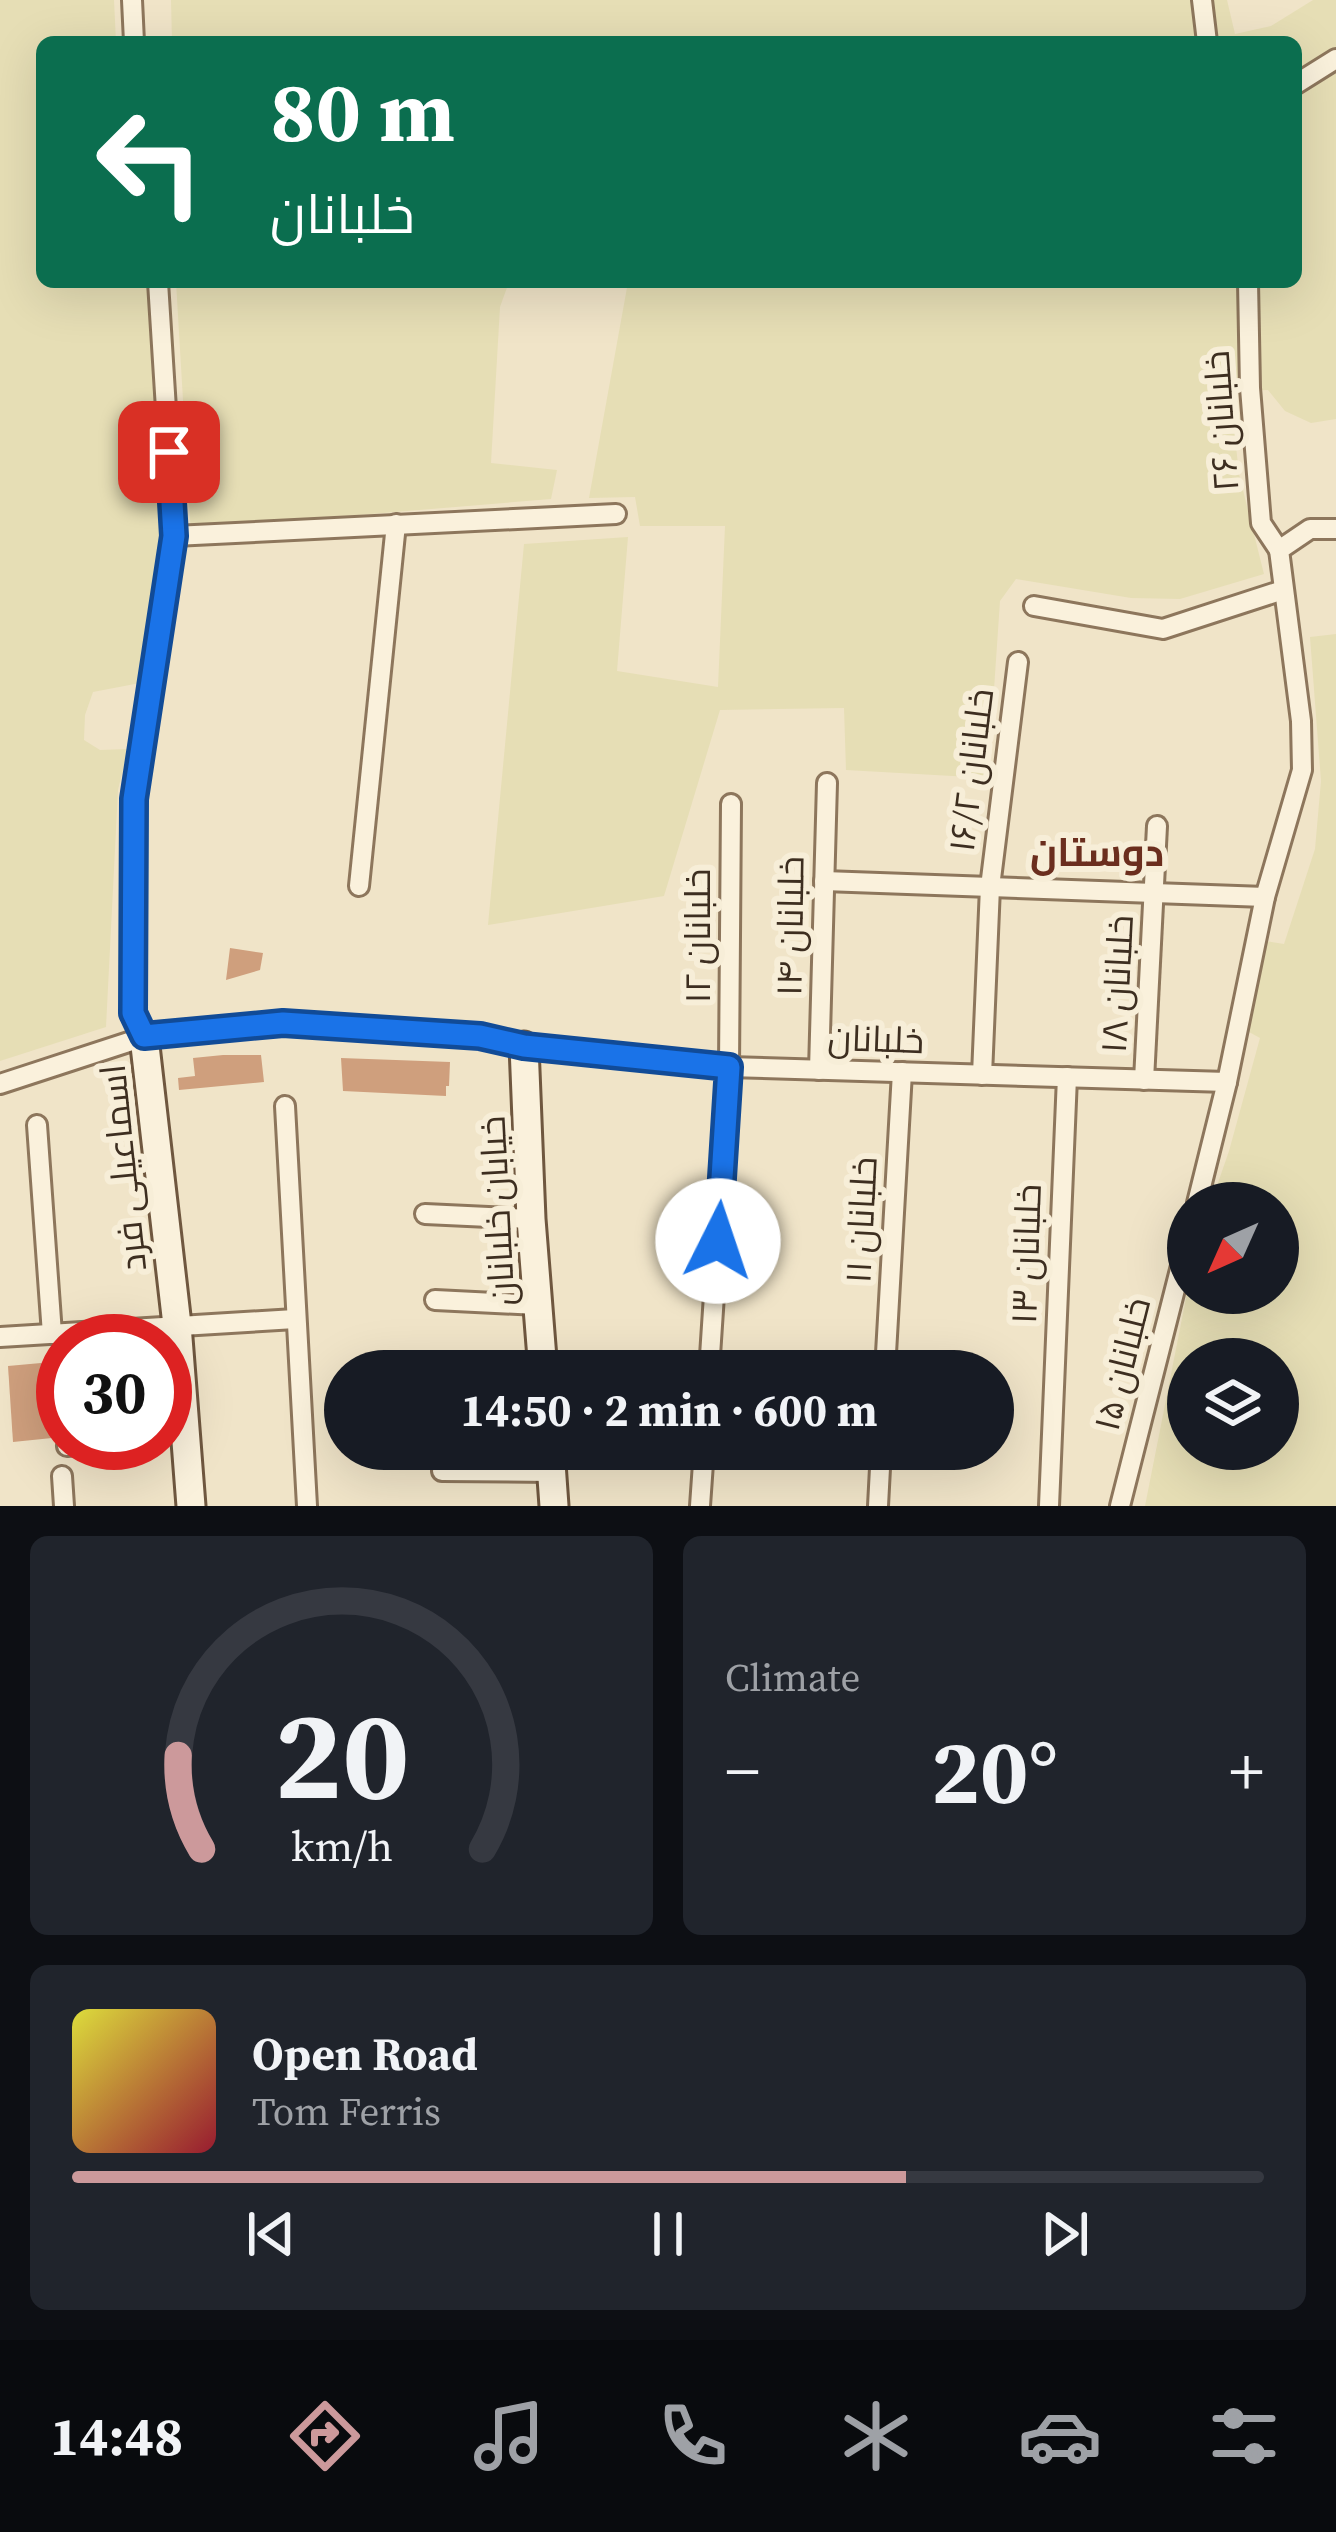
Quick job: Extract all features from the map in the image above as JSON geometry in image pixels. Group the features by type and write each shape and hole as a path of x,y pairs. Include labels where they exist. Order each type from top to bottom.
{"street":[{"path":"132,0 134,36"},
{"path":"1202,0 1207,36"},
{"path":"1302,80 1336,59"},
{"path":"144,1036 133,1013 134,799 174,536 158,288"},
{"name":"۲۶ خلبانان","path":"1227,1082 1265,897 1302,770 1301,721 1280,550 1261,523 1248,288"},
{"path":"174,536 616,514"},
{"path":"359,886 396,524"},
{"path":"1280,550 1310,529 1336,529"},
{"path":"1034,606 1163,629 1283,590"},
{"name":"۱۶/۲ خلبانان","path":"982,1075 990,887 1018,662"},
{"name":"۱۴ خلبانان","path":"819,1070 827,783"},
{"name":"۱۲ خلبانان","path":"710,1350 729,1067 730,804"},
{"name":"۱۸ خلبانان","path":"1144,1080 1157,826"},
{"path":"824,881 1265,897"},
{"name":"خلبانان","path":"0,1084 144,1036 283,1023 480,1036 524,1046 729,1067 1227,1082"},
{"name":"اسماعیلی فرد","path":"144,1036 176,1314"},
{"name":"خیابان خلبانان","path":"524,1046 541,1350"},
{"name":"۱۱ خلبانان","path":"886,1350 902,1072"},
{"name":"۱۳ خلبانان","path":"1049,1506 1067,1078"},
{"path":"1202,1182 1227,1082"},
{"path":"285,1106 307,1506"},
{"path":"37,1125 51,1314"},
{"path":"425,1214 531,1219"},
{"path":"435,1300 538,1305"},
{"name":"۱۵ خلبانان","path":"1120,1506 1169,1314"},
{"path":"192,1324 295,1318"},
{"path":"0,1337 36,1335"},
{"name":"اسماعیلی فرد","path":"183,1470 191,1506"},
{"path":"442,1471 453,1470"},
{"path":"552,1470 554,1506"},
{"path":"700,1506 703,1470"},
{"path":"878,1506 879,1470"},
{"path":"62,1476 64,1506"}],"shaded area":[{"path":"0,0 114,0 116,36 36,36 36,288 147,288 164,538 140,683 93,692 85,715 84,740 100,750 128,749 118,790 106,1027 0,1061"},
{"path":"171,0 1227,0 1235,34 1271,26 1313,0 1336,0 1336,419 1311,423 1285,411 1268,390 1230,391 1239,474 1264,574 1180,599 1131,598 1016,579 1000,601 988,778 846,770 844,708 720,710 664,896 488,925 524,544 628,537 617,671 718,687 725,526 640,526 635,497 589,498 627,288 1302,288 1302,36 172,36"},
{"path":"176,288 507,288 500,307 491,463 557,470 551,499 204,528 191,535"},
{"path":"1336,634 1336,1506 1145,1506 1167,1394 1167,1470 1299,1470 1299,1338 1178,1338 1183,1314 1299,1314 1299,1182 1218,1182 1260,1038 1249,1032 1265,941 1284,944 1315,849 1321,781 1310,637"}],"building":[{"path":"230,948 263,953 260,970 226,980"},
{"path":"261,1055 264,1082 179,1090 178,1078 195,1076 193,1058"},
{"path":"341,1058 450,1062 446,1096 343,1091"},
{"path":"36,1363 36,1440 13,1442 8,1366"}],"district":[{"name":"دوستان","path":"1097,852"}],"route":[{"path":"169,452 174,536 134,799 133,1013 144,1036 283,1023 480,1036 524,1046 729,1067 718,1241"}]}
